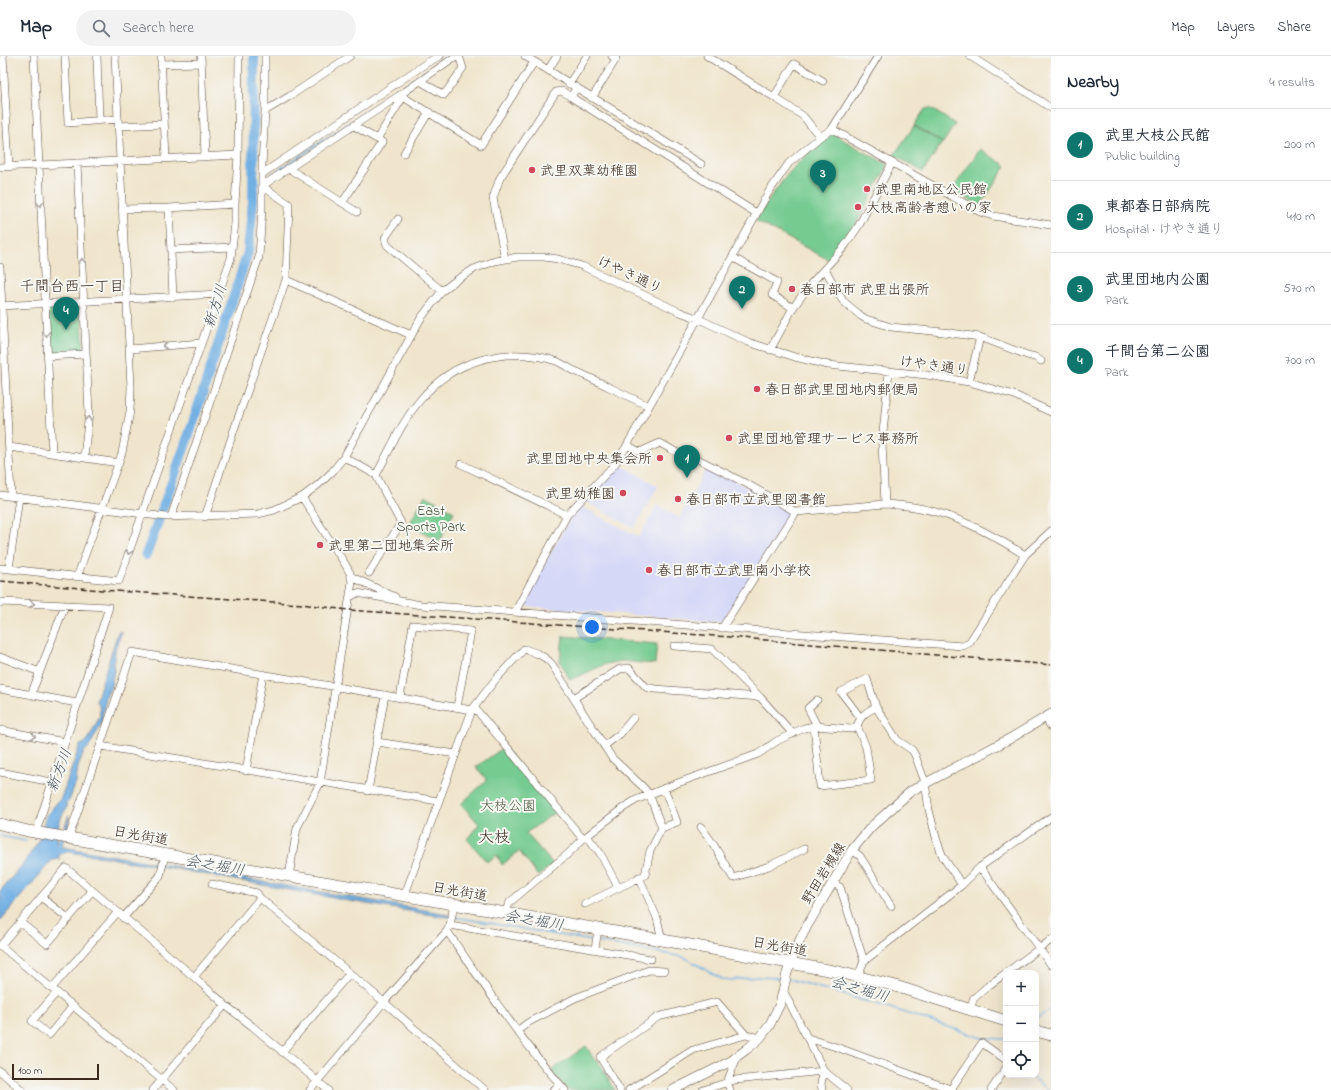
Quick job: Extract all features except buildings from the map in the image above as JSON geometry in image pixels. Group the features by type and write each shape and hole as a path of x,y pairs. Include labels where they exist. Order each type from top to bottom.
{"highway":[{"name":"日光街道","path":"0,824 68,837 164,859 289,876 404,896 454,909 504,914 597,933 662,940 858,976 892,985 1003,1020"},
{"path":"1039,1032 1051,1035"}],"main road":[{"name":"野田岩槻線","path":"673,1090 731,1060 760,1038 775,1016 797,946 807,926 852,850 871,827 911,791 925,782 1011,738 1048,716"}],"street":[{"path":"3,56 9,166"},
{"path":"34,56 52,453"},
{"path":"65,56 68,123 99,121 164,124"},
{"path":"97,56 99,121"},
{"path":"77,576 119,463 130,411 131,387 115,56"},
{"path":"161,56 166,158"},
{"path":"0,568 119,581 231,258 235,223 238,155 239,56"},
{"path":"168,517 259,257 266,111 266,56"},
{"path":"266,111 350,56"},
{"path":"262,174 428,62 440,56"},
{"path":"262,186 402,96 420,81 458,56 463,68 444,95 420,81"},
{"path":"525,56 700,164"},
{"path":"548,70 557,56"},
{"path":"569,84 587,56"},
{"path":"592,98 616,59 612,56"},
{"path":"707,56 803,116 820,137"},
{"path":"515,612 567,515 614,465 627,444 768,193 789,163 832,129 878,56"},
{"path":"970,56 1051,108"},
{"path":"161,64 201,60 205,156"},
{"path":"402,96 481,145 534,62"},
{"path":"774,97 794,64 823,81"},
{"path":"571,96 576,88"},
{"path":"505,259 493,198 500,178 556,92 562,91 571,96 756,214"},
{"path":"377,139 402,96"},
{"path":"404,153 429,112"},
{"path":"342,203 382,142 354,126"},
{"path":"832,129 980,212 993,216 1051,224"},
{"path":"0,167 238,155"},
{"path":"77,163 89,412 84,457"},
{"path":"770,350 793,308 808,287 844,247 858,227 892,163"},
{"path":"288,168 357,212"},
{"path":"205,516 286,280 289,204 262,186"},
{"path":"122,209 235,204"},
{"path":"169,208 173,297"},
{"path":"398,219 385,238 387,245 442,291"},
{"path":"171,250 232,247"},
{"name":"けやき通り","path":"0,495 141,515 168,517 258,514 274,510 302,497 318,485 332,472 344,457 411,335 427,308 442,291 448,285 474,269 505,259 518,257 544,257 571,262 680,312 698,318 748,342 770,350 828,364 926,375 969,382 1014,395 1051,412"},
{"path":"732,257 777,282 772,295 793,308"},
{"path":"0,267 9,447 15,497 9,569"},
{"path":"825,269 843,301 866,319 891,327 980,337 1035,357 1041,361"},
{"path":"286,280 411,335"},
{"path":"1,306 219,294"},
{"path":"969,382 980,337"},
{"path":"129,349 201,343"},
{"path":"47,356 86,354"},
{"path":"376,475 408,416 421,398 438,381 454,371 481,360 511,354 536,356 556,362 649,406"},
{"path":"885,504 882,443 889,371"},
{"path":"627,444 640,452 660,443 683,456 694,457 747,484 796,512 885,504 938,512 974,527 1025,555"},
{"path":"9,447 119,463"},
{"path":"344,457 376,475 401,524 369,573"},
{"path":"461,464 567,515"},
{"path":"289,876 297,828 320,783 352,577 302,497"},
{"path":"722,628 796,512"},
{"path":"350,597 357,593 406,602 515,612 963,646 969,643 1025,555 1051,531"},
{"path":"352,577 406,602"},
{"path":"0,603 109,607 37,832"},
{"path":"31,695 65,605"},
{"path":"400,697 413,625 471,631 457,707"},
{"path":"674,646 712,649 760,697 793,734"},
{"path":"404,896 473,708 495,680 524,649 537,652 546,657 551,663 612,758 649,794 662,828"},
{"path":"68,837 132,652 457,707 473,708 600,853 618,887"},
{"path":"0,657 40,672"},
{"path":"574,698 620,669 629,668 646,687 655,689 760,697"},
{"path":"246,771 263,674"},
{"path":"860,717 842,692 867,679 876,707 898,740 912,750 925,782 929,810 937,841 943,857 962,885"},
{"path":"0,689 78,703"},
{"path":"368,791 385,695"},
{"path":"818,700 808,708 815,726 820,786 871,780 866,747 857,726"},
{"path":"504,914 510,902 569,853 585,837 636,800 664,788 758,754 804,728 815,726 852,729 857,726 860,717 876,707"},
{"path":"1048,716 1051,727"},
{"path":"604,746 620,734 633,718"},
{"path":"0,730 66,742"},
{"path":"377,742 456,754"},
{"path":"100,746 438,802"},
{"path":"0,772 52,782"},
{"path":"585,904 645,875 650,851 662,828 677,822 664,788"},
{"path":"858,976 864,961 962,885 980,868 1051,817"},
{"path":"701,827 712,842 733,878 769,866 804,849"},
{"path":"852,850 860,856 891,906"},
{"path":"123,918 160,876 164,859"},
{"path":"174,1090 0,946 66,868 225,1005 328,1090"},
{"path":"980,868 1051,964"},
{"path":"639,877 658,918 662,940"},
{"path":"833,882 840,887 864,961"},
{"path":"212,884 257,893 260,898 384,1002 485,1090"},
{"path":"20,922 47,944 92,891"},
{"path":"42,897 69,918"},
{"path":"194,977 260,898"},
{"path":"310,1090 449,926 454,909"},
{"path":"73,1006 49,1035 32,1021 54,990 117,913"},
{"path":"449,926 651,958"},
{"path":"449,926 517,1031 562,1087 553,1090"},
{"path":"595,948 597,933"},
{"path":"971,1009 973,999 988,986 1051,940"},
{"path":"517,1031 528,1022 575,998 649,970 664,971"},
{"path":"282,1052 349,974"},
{"path":"786,984 808,1038 824,1071 847,1090"},
{"path":"620,1090 600,1057 658,1016 717,1002 746,1034 760,1038"},
{"path":"153,1090 225,1005"},
{"path":"629,1090 693,1050 746,1034"},
{"path":"808,1038 952,1090 982,1042 1003,1058"},
{"path":"730,1090 727,1082 738,1055"},
{"path":"703,1090 735,1080 824,1071"},
{"path":"822,1090 821,1083 824,1071"},
{"path":"991,1090 1003,1072"},
{"path":"1,1075 22,1090"}],"shaded area":[{"name":"武里幼稚園","path":"621,465 658,486 634,528 585,501"},
{"name":"春日部市立武里南小学校","path":"708,466 790,511 791,514 722,622 523,606 568,521 580,506 639,537 657,505 679,518"}],"green space":[{"path":"930,108 955,124 943,143 914,125 925,109"},
{"path":"914,126 942,143 923,172 894,155"},
{"path":"833,134 886,164 887,167 849,236 829,260 756,221 783,180 808,153"},
{"path":"980,149 1006,166 980,206 952,190"},
{"path":"81,305 84,353 50,354 48,307"},
{"name":"East Sports Park","path":"425,495 454,512 440,541 409,525"},
{"path":"563,636 657,644 655,664 620,661 606,664 570,680 560,661"},
{"name":"大枝公園","path":"504,747 557,811 526,833 553,864 538,876 519,851 502,865 497,855 487,862 467,839 479,824 461,804 487,780 476,767"},
{"path":"586,1046 595,1061 597,1060 615,1090 568,1090 551,1071"}],"water":[{"path":"118,632 122,632 116,646 111,686 106,697 101,725 89,747 84,752 78,767 76,783 69,801 66,803 67,807 59,824 57,843 65,829 69,815 69,823 62,845 63,847 442,913 458,918 349,901 149,864 138,864 111,858 69,852 58,856 60,859 52,860 0,921 0,891 24,863 38,842 46,816 61,798 80,745 85,743 89,738 100,716 99,705 96,701"}],"waterway":[{"name":"新方川","path":"146,555 192,426 248,252 253,201 254,56"},
{"path":"265,179 448,56"},
{"name":"新方川","path":"253,188 260,182"},
{"path":"0,836 26,841"},
{"name":"会之堀川","path":"455,917 593,941"},
{"name":"会之堀川","path":"599,942 684,957 722,979 732,980 756,977 783,978"},
{"name":"会之堀川","path":"789,979 890,1008 982,1038 1003,1039"},
{"name":"会之堀川","path":"1039,1016 1051,1010"},
{"name":"会之堀川","path":"982,1038 988,1043"},
{"path":"1033,1078 1048,1090"}],"railway":[{"path":"0,581 102,590 302,604 348,610 730,637 1051,665"}],"place":[{"name":"武里双葉幼稚園","path":"532,170"},
{"name":"武里南地区公民館","path":"867,189"},
{"name":"武里団地内公園","path":"823,193"},
{"name":"大枝高齢者憩いの家","path":"858,207"},
{"name":"春日部市 武里出張所","path":"792,289"},
{"name":"東都春日部病院","path":"742,309"},
{"name":"千間台第二公園","path":"66,330"},
{"name":"春日部武里団地内郵便局","path":"757,389"},
{"name":"武里団地管理サービス事務所","path":"729,438"},
{"name":"武里団地中央集会所","path":"660,458"},
{"name":"武里大枝公民館","path":"687,478"},
{"name":"武里幼稚園","path":"623,493"},
{"name":"春日部市立武里図書館","path":"678,499"},
{"name":"武里第二団地集会所","path":"320,545"},
{"name":"春日部市立武里南小学校","path":"649,570"}],"district":[{"name":"千間台西一丁目","path":"72,286"},
{"name":"大枝","path":"494,836"}]}
